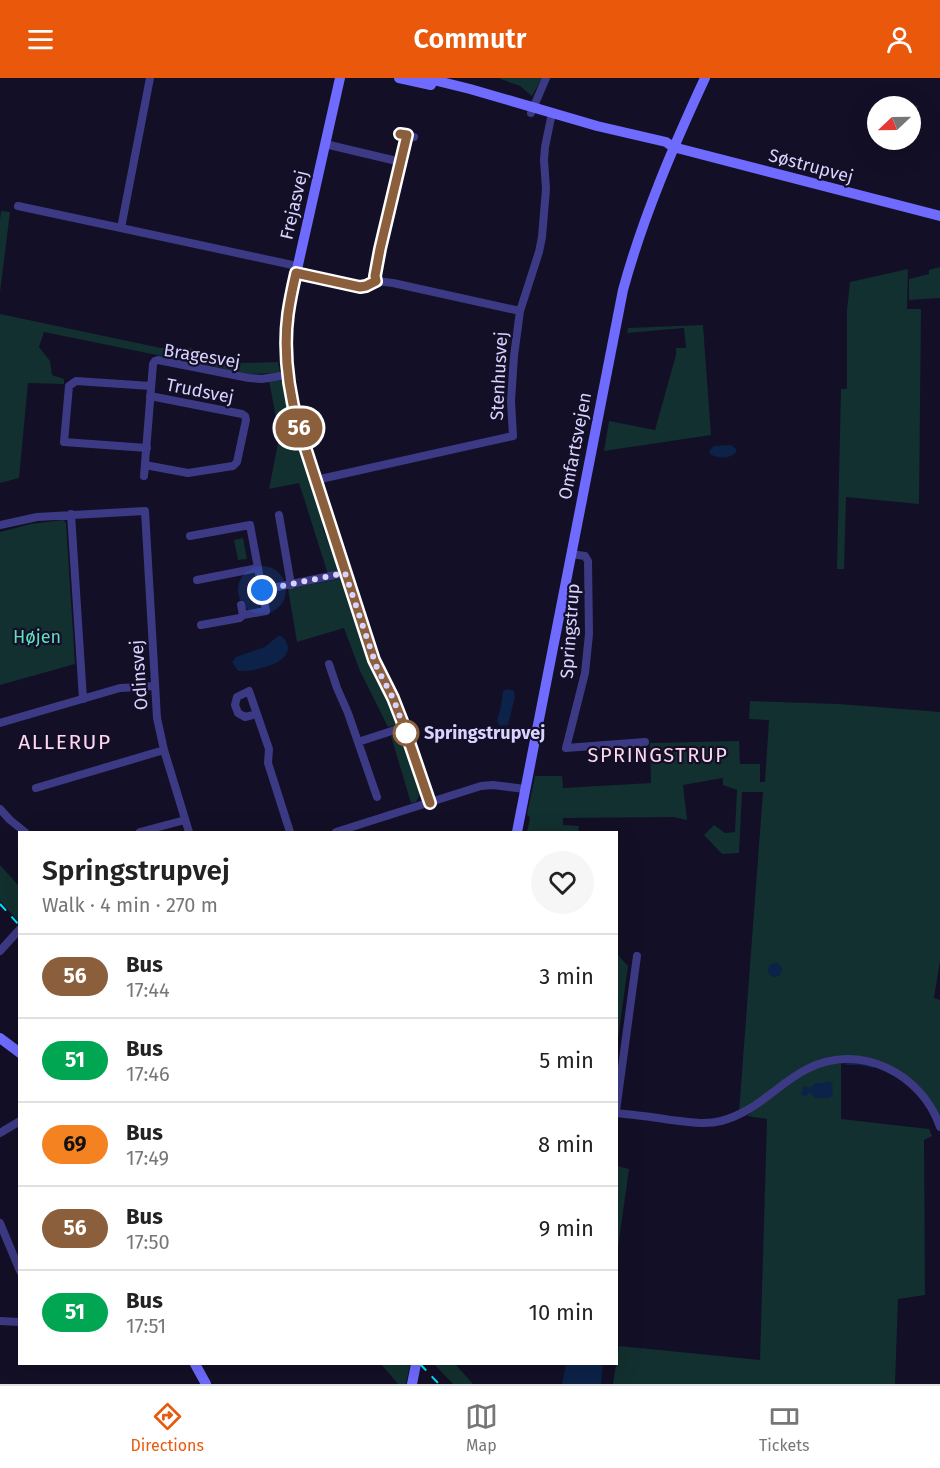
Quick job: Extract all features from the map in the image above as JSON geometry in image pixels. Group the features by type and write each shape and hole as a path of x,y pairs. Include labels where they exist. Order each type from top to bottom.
{"street":[{"path":"121,228 150,78"},
{"name":"Frejasvej","path":"340,78 289,305 287,375 298,425 345,573 377,668 393,698 430,803"},
{"path":"404,78 532,110"},
{"path":"425,78 470,89 551,116 666,142 673,147"},
{"path":"532,110 546,78"},
{"name":"Omfartsvejen","path":"517,831 623,290 642,227 673,147 705,78"},
{"name":"Stenhusvej","path":"316,480 513,436 512,379 520,311 542,237 546,189 544,160 551,116"},
{"path":"376,281 375,276 407,135"},
{"path":"325,144 401,162"},
{"name":"Søstrupvej","path":"673,147 940,216"},
{"path":"18,206 296,269 360,287 376,281 393,283 520,311"},
{"name":"Bragesvej","path":"144,476 155,361 249,378 262,379 287,375"},
{"path":"147,448 64,442 69,386 72,383 76,381 151,386"},
{"name":"Trudsvej","path":"145,465 189,473 233,466 237,462 246,420 242,414 150,396"},
{"name":"Odinsvej","path":"71,514 145,510 157,716 164,750 189,831"},
{"path":"0,525 29,518 71,514 83,699"},
{"path":"279,515 291,585"},
{"path":"190,536 250,525 266,611 201,625"},
{"path":"226,529 228,539"},
{"name":"Springstrup","path":"572,554 585,556 588,561 589,634 584,680 566,748 645,742"},
{"path":"196,580 258,568"},
{"path":"262,590 345,573"},
{"path":"242,605 243,615"},
{"path":"330,664 376,797"},
{"path":"0,723 126,687 155,686"},
{"path":"257,714 269,749 268,764 290,831"},
{"path":"358,742 404,727"},
{"path":"36,788 164,750"},
{"path":"339,831 486,785 525,789"},
{"path":"0,809 24,831"},
{"path":"144,831 185,820"},
{"path":"0,951 17,932"},
{"path":"618,1097 637,956"},
{"path":"0,1038 18,1052"},
{"path":"618,1112 701,1123 716,1122 729,1119 751,1108 812,1066 834,1060 861,1060 888,1068 906,1079 930,1105 940,1127"},
{"path":"0,1133 18,1122"},
{"path":"0,1223 18,1266"},
{"path":"0,1321 18,1323"},
{"path":"196,1365 206,1384"},
{"path":"412,1384 416,1365"}],"green space":[{"path":"498,78 542,78 532,96 520,86"},
{"path":"1,211 10,212 0,292 0,220"},
{"path":"940,267 940,298 909,300 909,279 929,274 929,270"},
{"path":"908,269 907,309 921,309 919,504 846,497 844,569 837,569 841,389 847,389 847,310 850,282"},
{"path":"0,314 161,348 190,348 243,363 278,362 280,373 250,374 44,332 39,347 50,361 52,375 64,379 64,384 28,383 19,478 0,483"},
{"path":"703,325 711,435 604,451 609,421 655,430 676,348 686,348 684,328 627,333 628,328"},
{"path":"277,380 286,385 322,510 323,529 338,567 336,572 328,574 299,483 269,489 280,433 269,381"},
{"name":"Højen","path":"63,520 66,523 75,664 0,685 0,532 31,524"},
{"path":"243,538 247,559 238,560 234,540"},
{"path":"342,580 370,666 390,705 397,721 396,725 388,727 360,671 344,628 297,642 288,589"},
{"path":"750,701 839,704 940,712 940,961 934,998 940,1000 940,1121 930,1102 884,1064 823,1060 739,1112 763,792 742,792 739,853 722,854 704,835 714,825 725,833 735,832 737,790 723,785 723,778 683,785 687,820 673,817 563,818 563,825 579,826 578,831 527,831 530,818 527,814 535,776 562,776 563,788 651,783 650,743 739,741 740,764 760,764 760,782 765,782 769,720 749,719"},
{"path":"402,735 405,743 420,794 416,802 411,803 391,736"},
{"path":"0,865 18,885 18,921 0,901"},
{"path":"618,955 628,966 618,1039"},
{"path":"841,1062 841,1119 929,1129 932,1136 924,1140 925,1295 898,1299 895,1384 613,1384 616,1365 618,1365 619,1346 760,1360 767,1119 747,1116 813,1068"},
{"path":"618,1166 629,1169 618,1248"},
{"path":"382,1365 410,1365 406,1384 398,1384"},
{"path":"435,1365 456,1365 473,1384 453,1384"}],"water":[{"path":"731,445 736,452 731,456 720,457 710,454 709,451 714,446"},
{"path":"278,636 284,639 288,648 282,659 260,669 238,671 232,662 236,657 265,647"},
{"path":"507,689 514,691 515,697 508,725 500,726 497,721 503,691"},
{"path":"775,963 780,965 782,970 780,975 775,977 770,975 768,970 770,965"},
{"path":"826,1081 832,1083 833,1094 830,1098 815,1098 810,1092 805,1097 801,1094 804,1086 810,1088 815,1083"},
{"path":"566,1365 603,1365 601,1384 562,1384"}],"waterway":[{"path":"846,1064 873,1067"}],"railway":[{"path":"0,904 18,924"},
{"path":"421,1365 439,1384"}],"bus line":[{"name":"56","path":"400,134 407,135 380,249 376,281 360,287 296,273 288,313 286,356 287,375 298,425 362,624 377,668 402,721 430,803"}],"place":[{"name":"Springstrupvej","path":"406,733"}],"district":[{"name":"ALLERUP","path":"65,742"},
{"name":"SPRINGSTRUP","path":"658,755"}],"route":[{"path":"262,590 345,573 377,668 393,698 406,733"}]}
